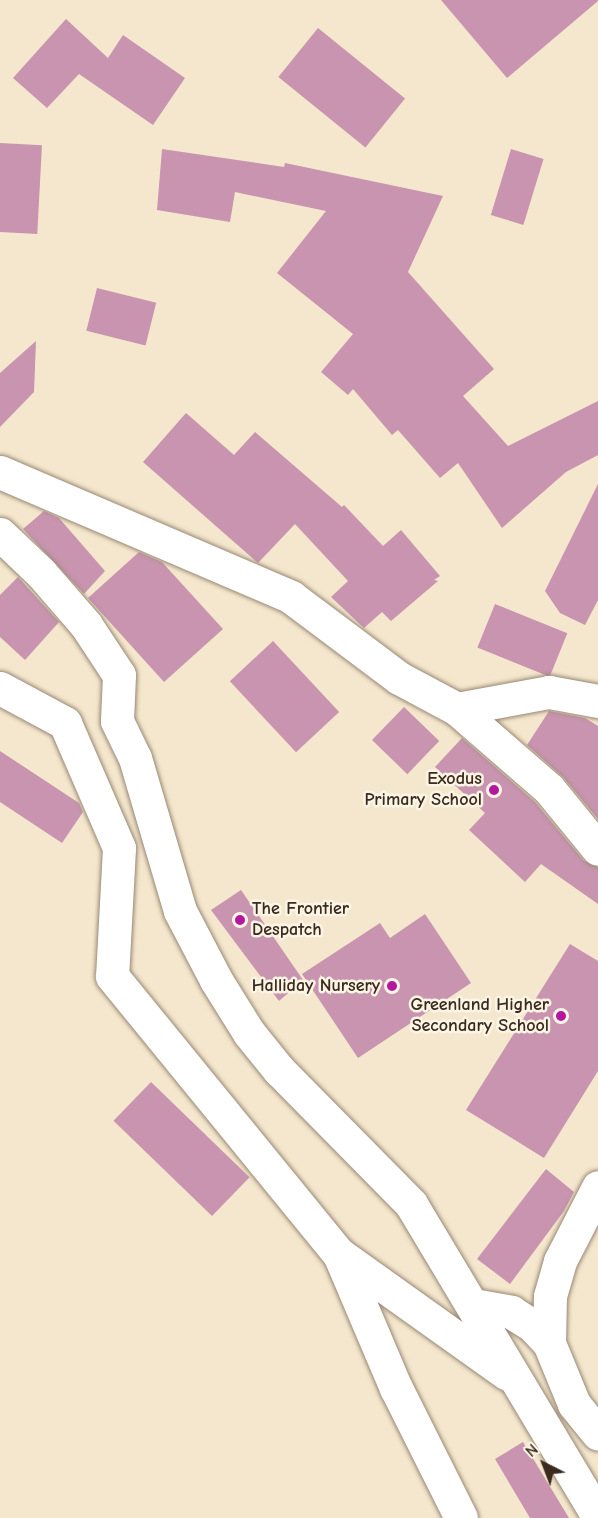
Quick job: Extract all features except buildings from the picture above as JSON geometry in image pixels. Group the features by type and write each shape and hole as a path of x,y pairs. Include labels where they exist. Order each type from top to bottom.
{"street":[{"path":"0,472 291,597 399,678 457,709 549,789 598,849"},
{"path":"0,534 41,573 86,625 119,675 117,722 138,767 180,911 216,980 249,1033 279,1070 411,1204 473,1305 513,1379 598,1516"},
{"path":"0,688 65,723 119,848 112,976 339,1254 513,1379"},
{"path":"457,709 549,692 598,701"},
{"path":"549,1343 550,1296 560,1261 598,1187"},
{"path":"339,1254 396,1389 461,1518"},
{"path":"473,1305 510,1312 532,1325 549,1343 574,1404 598,1434"}],"place":[{"name":"Exodus Primary School","path":"494,790"},
{"name":"The Frontier Despatch","path":"240,920"},
{"name":"Halliday Nursery","path":"392,986"},
{"name":"Greenland Higher Secondary School","path":"561,1016"}]}
